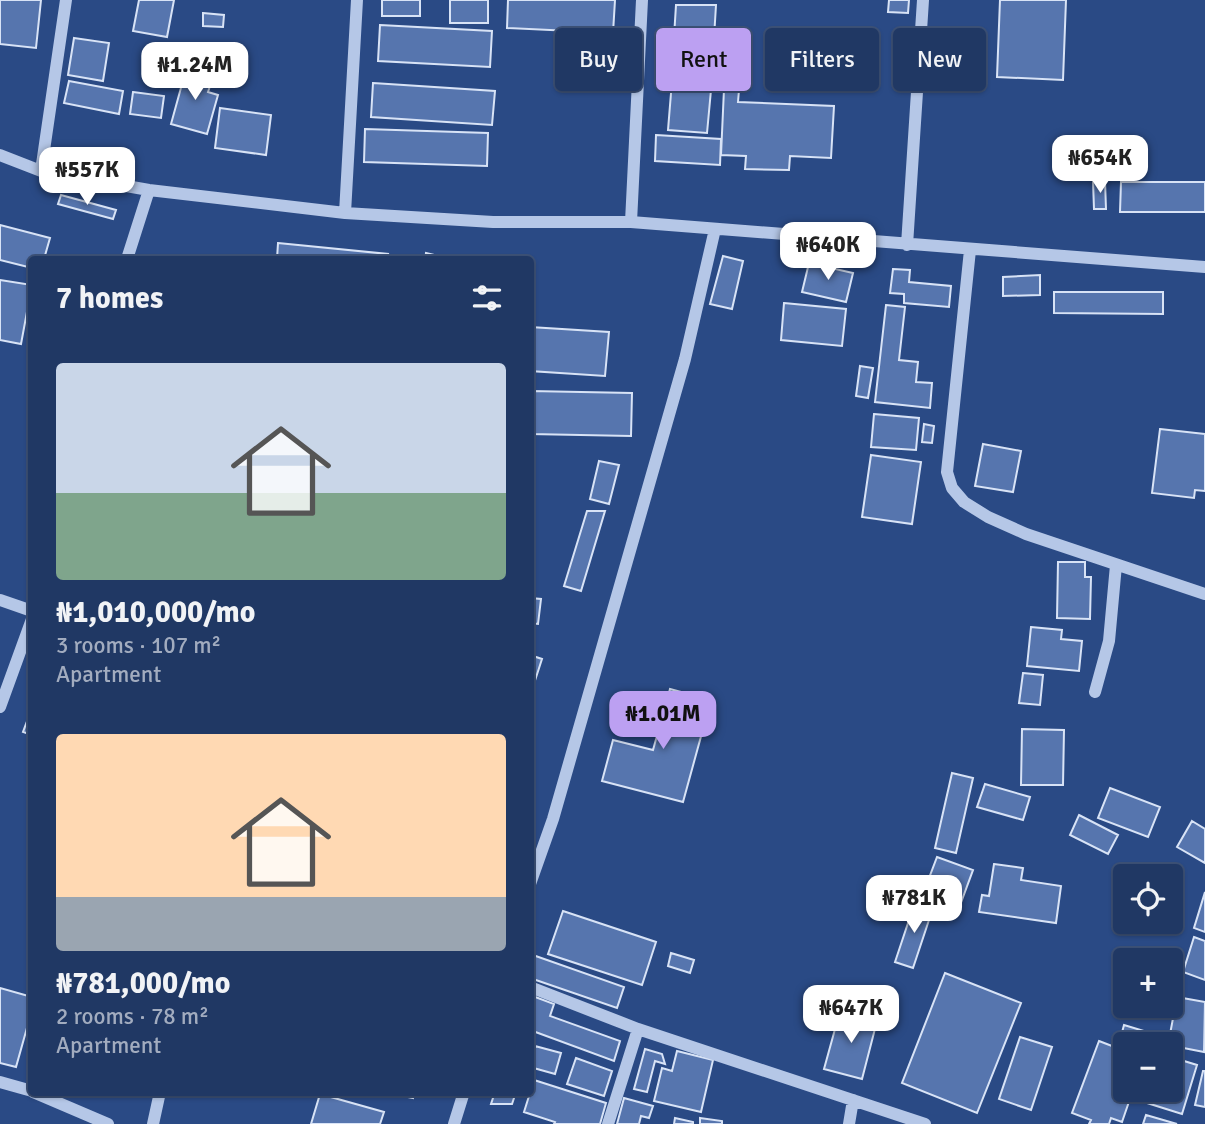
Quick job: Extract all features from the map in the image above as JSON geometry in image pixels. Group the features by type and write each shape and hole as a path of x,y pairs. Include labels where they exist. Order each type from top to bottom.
{"street":[{"path":"41,171 66,0"},
{"path":"345,213 358,0"},
{"path":"631,222 642,0"},
{"path":"907,245 923,0"},
{"path":"0,155 41,171 149,190 345,213 493,222 631,222 1205,267"},
{"path":"128,256 149,190"},
{"path":"534,871 578,733 685,359 715,229"},
{"path":"970,250 947,472 952,488 964,502 988,517 1026,534 1205,594"},
{"path":"1095,692 1109,640 1116,565"},
{"path":"0,600 28,610"},
{"path":"0,708 28,630"},
{"path":"534,989 638,1029 925,1124"},
{"path":"608,1124 638,1029"},
{"path":"0,1082 28,1091"},
{"path":"42,1096 108,1124"},
{"path":"153,1124 159,1096"},
{"path":"454,1124 463,1096"},
{"path":"849,1124 853,1100"}],"building":[{"path":"0,0 41,0 36,48 0,44"},
{"path":"139,0 174,0 167,37 133,31"},
{"path":"382,0 420,0 420,16 382,16"},
{"path":"450,0 488,0 488,23 450,23"},
{"path":"508,0 615,0 613,28 555,28 555,30 507,28"},
{"path":"889,0 909,0 908,13 888,12"},
{"path":"1000,0 1066,0 1063,80 997,77"},
{"path":"676,5 716,5 715,28 675,28"},
{"path":"203,13 224,15 223,27 203,26"},
{"path":"380,25 492,31 490,67 378,61"},
{"path":"74,38 109,43 103,81 68,75"},
{"path":"187,66 214,74 208,92 218,95 207,134 171,124"},
{"path":"69,81 123,91 119,114 64,103"},
{"path":"373,83 495,91 492,125 371,117"},
{"path":"671,91 711,91 707,133 668,130"},
{"path":"724,91 739,91 738,102 834,106 831,158 790,156 789,170 745,169 746,156 721,155"},
{"path":"133,92 164,96 161,118 130,114"},
{"path":"220,108 271,115 266,155 215,148"},
{"path":"365,129 488,133 487,166 364,162"},
{"path":"656,135 721,139 720,165 655,161"},
{"path":"1093,181 1105,181 1106,209 1094,209"},
{"path":"1121,182 1205,182 1205,212 1120,212"},
{"path":"61,195 116,210 113,219 58,204"},
{"path":"0,225 50,238 45,256 28,256 28,267 0,260"},
{"path":"278,243 388,254 388,256 277,256"},
{"path":"723,256 743,261 732,309 710,304"},
{"path":"809,263 853,273 846,302 802,292"},
{"path":"893,269 910,270 909,282 951,286 949,307 904,303 904,294 890,293"},
{"path":"1040,275 1040,295 1003,296 1003,277"},
{"path":"0,280 28,284 28,306 21,344 0,340"},
{"path":"1054,292 1163,292 1163,314 1054,313"},
{"path":"784,303 846,309 842,346 781,340"},
{"path":"886,305 905,307 899,360 918,362 916,382 932,383 930,408 875,402"},
{"path":"534,327 609,332 605,376 534,371"},
{"path":"860,366 873,368 868,398 856,396"},
{"path":"534,391 632,393 631,436 534,434"},
{"path":"874,414 919,418 916,450 871,447"},
{"path":"924,424 934,426 932,443 922,442"},
{"path":"1160,429 1205,434 1205,491 1195,490 1194,498 1152,493"},
{"path":"983,444 1021,451 1013,492 975,486"},
{"path":"871,455 921,462 912,524 862,517"},
{"path":"599,461 619,465 609,504 590,499"},
{"path":"587,511 605,511 581,591 564,586"},
{"path":"1058,562 1085,562 1085,577 1091,577 1090,619 1057,618"},
{"path":"534,598 541,599 538,624 534,624"},
{"path":"1031,627 1062,630 1061,639 1082,641 1079,671 1027,666"},
{"path":"534,656 542,659 534,684"},
{"path":"1023,673 1043,675 1040,705 1019,703"},
{"path":"670,689 711,700 683,802 602,781 613,740 653,750"},
{"path":"28,719 28,734 23,732"},
{"path":"1022,729 1064,730 1063,785 1021,785"},
{"path":"952,773 973,778 956,853 935,848"},
{"path":"985,784 1030,797 1023,820 977,807"},
{"path":"1110,788 1160,807 1148,837 1098,818"},
{"path":"1079,815 1118,835 1108,854 1070,835"},
{"path":"1192,821 1205,829 1205,863 1177,847"},
{"path":"937,857 973,870 959,908 923,894"},
{"path":"994,864 1023,868 1021,880 1061,886 1056,923 979,912 982,895 989,896"},
{"path":"1205,892 1205,932 1194,928"},
{"path":"915,902 933,908 913,968 895,962"},
{"path":"563,911 656,942 642,985 548,954"},
{"path":"1194,937 1205,941 1205,980 1183,972"},
{"path":"671,953 694,960 690,973 668,966"},
{"path":"534,955 624,987 617,1008 534,979"},
{"path":"945,973 1021,1003 977,1113 902,1083"},
{"path":"0,988 28,996 28,1024 16,1067 0,1063"},
{"path":"534,996 554,1004 550,1016 620,1041 614,1061 534,1031"},
{"path":"1183,998 1205,1002 1204,1052 1183,1048 1183,1032 1170,1032 1173,1018 1183,1018"},
{"path":"840,1011 877,1021 862,1079 824,1069"},
{"path":"1124,1025 1147,1032 1122,1032"},
{"path":"1020,1037 1052,1047 1031,1110 999,1099"},
{"path":"1099,1041 1113,1046 1113,1102 1129,1102 1122,1122 1111,1118 1109,1124 1089,1124 1091,1120 1072,1113"},
{"path":"535,1046 561,1053 555,1074 534,1068"},
{"path":"645,1049 662,1054 665,1064 655,1061 647,1092 634,1089"},
{"path":"677,1051 713,1060 701,1112 654,1101 662,1068 672,1071"},
{"path":"576,1058 612,1071 604,1096 567,1084"},
{"path":"1183,1061 1197,1065 1182,1114 1144,1102 1183,1102"},
{"path":"1205,1071 1205,1107 1195,1105"},
{"path":"534,1080 606,1103 600,1124 554,1124 555,1122 524,1112 529,1096 534,1096"},
{"path":"319,1096 384,1112 380,1124 311,1124"},
{"path":"494,1096 515,1096 512,1104 491,1104"},
{"path":"624,1098 653,1106 649,1118 641,1116 639,1124 617,1124"},
{"path":"1146,1115 1177,1124 1143,1124"},
{"path":"675,1118 693,1122 693,1124 674,1124"},
{"path":"700,1118 722,1121 722,1124 700,1124"}]}
